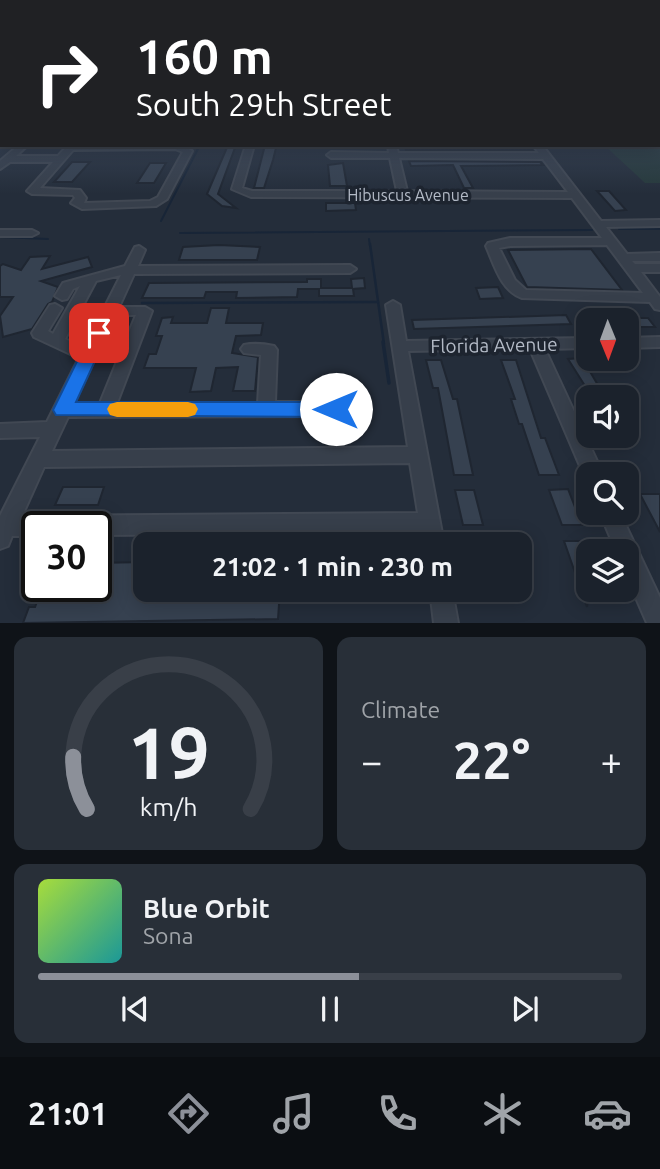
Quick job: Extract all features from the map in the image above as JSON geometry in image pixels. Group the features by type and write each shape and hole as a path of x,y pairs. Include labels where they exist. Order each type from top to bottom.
{"street":[{"path":"0,166 22,147"},
{"path":"73,147 32,191 76,192 80,198 76,203 82,205 147,205 162,199 188,150 183,147"},
{"name":"Hibuscus Avenue","path":"249,147 237,189 241,192 575,195"},
{"path":"538,147 657,302"},
{"path":"331,155 393,150 545,156"},
{"path":"393,150 403,195"},
{"path":"8,159 60,159"},
{"path":"597,224 660,223"},
{"path":"0,233 32,233"},
{"path":"610,241 510,242 492,246 509,282 522,294 657,302"},
{"path":"139,250 3,533 429,523"},
{"path":"627,263 660,257"},
{"path":"627,263 660,268"},
{"path":"88,356 39,333 68,286 91,278 130,270 350,269"},
{"path":"57,340 91,278"},
{"path":"393,305 431,532"},
{"path":"106,409 145,311 110,311"},
{"path":"639,343 660,342"},
{"name":"Florida Avenue","path":"401,346 576,343"},
{"path":"535,344 588,462"},
{"path":"249,349 269,350 266,409"},
{"path":"63,410 336,409"},
{"path":"0,430 52,429"},
{"path":"38,459 418,455"},
{"path":"615,525 659,623"},
{"path":"443,602 446,623"}],"shaded area":[{"path":"606,147 660,147 660,183 645,183"}],"building":[{"path":"227,147 235,147 218,194 236,208 222,206 207,194"},
{"path":"264,147 276,148 264,188 254,188"},
{"path":"405,147 529,148 532,150 406,150"},
{"path":"409,161 540,162 543,165 461,166 473,188 464,188 453,165 411,166"},
{"path":"72,162 90,162 72,182 54,182"},
{"path":"150,163 166,163 154,183 137,183"},
{"path":"343,163 347,186 330,186 328,165"},
{"path":"597,191 609,191 626,210 615,211"},
{"path":"326,203 355,203 356,210 326,211"},
{"path":"183,247 260,247 257,260 179,260"},
{"path":"591,249 622,290 527,287 508,250"},
{"path":"50,256 42,269 88,257 92,267 41,281 58,287 52,302 32,329 3,337 0,316 13,297 0,297 0,266 3,264 21,270 30,257"},
{"path":"364,278 365,288 353,289 354,296 319,296 319,289 298,289 297,297 236,298 237,292 206,292 204,298 142,298 149,283 307,282 307,279 321,279 321,288 352,288 351,279"},
{"path":"498,287 503,298 480,299 476,288"},
{"path":"211,308 229,308 226,323 263,323 261,335 236,336 232,353 258,357 255,391 233,391 238,367 216,368 211,391 190,392 196,368 144,368 149,354 156,354 162,336 156,336 162,318 173,317 171,323 207,323"},
{"path":"566,315 571,324 414,329 412,320"},
{"path":"639,318 648,318 655,327 639,327"},
{"path":"576,358 576,371 590,371 598,385 584,385 568,359"},
{"path":"426,360 441,360 453,399 457,399 473,475 454,475 438,388 433,388"},
{"path":"501,360 516,360 541,438 545,438 559,475 539,475 522,424 519,424 511,399 515,399"},
{"path":"63,487 104,487 98,505 55,505"},
{"path":"568,489 576,510 576,525 562,525 549,490"},
{"path":"455,490 474,490 483,525 463,525"},
{"path":"640,494 660,494 660,532"},
{"path":"564,541 576,541 576,575"},
{"path":"133,562 133,602 279,602 278,619 23,623 29,607 35,607 37,602 112,602 112,563"}],"waterway":[{"path":"161,221 199,147"},
{"path":"619,229 660,229"},
{"path":"180,233 592,230"},
{"path":"0,237 48,239"},
{"path":"369,239 370,246"},
{"path":"370,244 384,344"},
{"path":"142,303 378,302"},
{"path":"383,342 389,383"}],"slow traffic":[{"path":"117,409 188,409"}],"route":[{"path":"99,333 63,410 336,409"}]}
